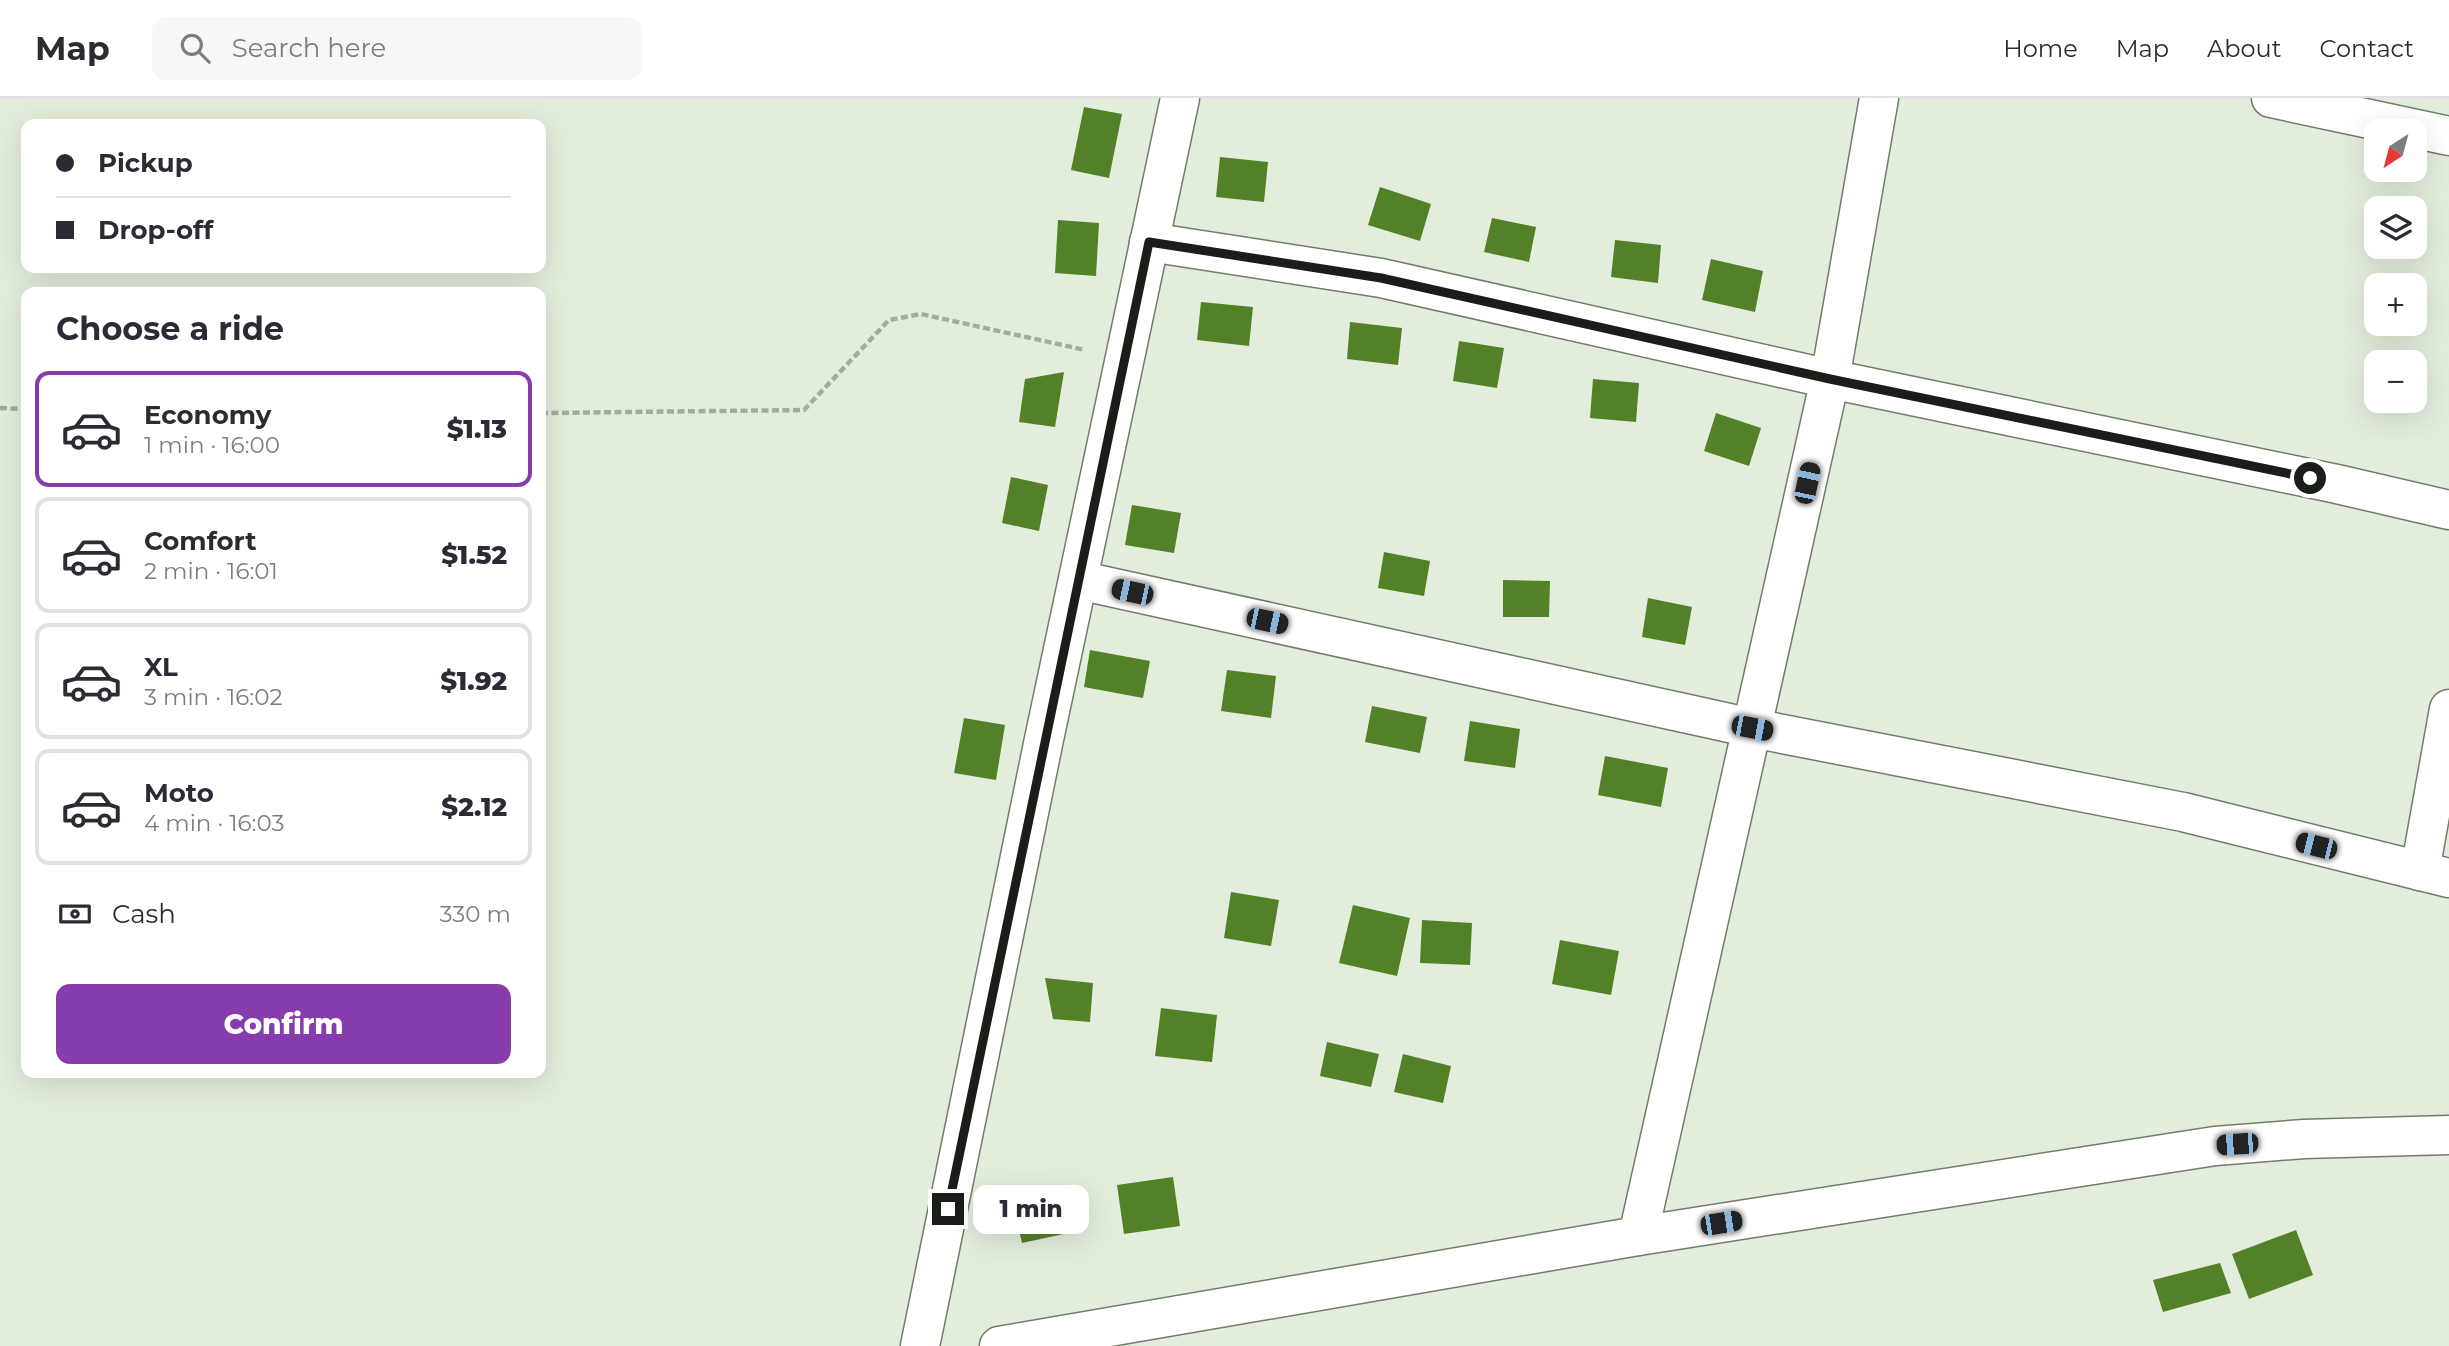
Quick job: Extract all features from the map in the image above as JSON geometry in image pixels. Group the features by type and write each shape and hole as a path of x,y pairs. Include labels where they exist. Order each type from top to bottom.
{"street":[{"path":"920,1346 1180,98"},
{"path":"1638,1236 1830,379 1879,98"},
{"path":"2272,98 2449,136"},
{"path":"1149,242 1381,278 1830,379 2337,484 2449,510"},
{"path":"1079,580 1752,728 2183,812 2435,875 2449,709"},
{"path":"999,1346 1638,1236 2215,1146 2304,1139 2449,1135"}],"path":[{"path":"546,413 804,410 889,320 920,314 1125,358"},
{"path":"0,408 21,409"}],"building":[{"path":"1084,107 1122,114 1109,178 1071,170"},
{"path":"1220,157 1268,162 1264,202 1216,197"},
{"path":"1380,187 1431,204 1420,241 1368,225"},
{"path":"1492,218 1536,227 1529,262 1484,252"},
{"path":"1058,220 1099,223 1096,276 1055,273"},
{"path":"1615,240 1661,245 1658,283 1611,277"},
{"path":"1711,259 1763,271 1755,312 1702,300"},
{"path":"1201,302 1253,307 1249,346 1197,340"},
{"path":"1350,322 1402,328 1398,365 1347,359"},
{"path":"1459,341 1504,348 1497,388 1453,381"},
{"path":"1064,372 1055,427 1019,422 1025,379"},
{"path":"1593,379 1639,383 1636,422 1590,418"},
{"path":"1716,413 1761,428 1749,466 1704,451"},
{"path":"1011,477 1048,485 1039,531 1002,523"},
{"path":"1132,505 1181,513 1174,553 1125,545"},
{"path":"1384,552 1430,561 1424,596 1378,588"},
{"path":"1503,580 1550,581 1549,617 1503,617"},
{"path":"1648,598 1692,607 1685,645 1642,637"},
{"path":"1090,650 1150,661 1143,698 1084,687"},
{"path":"1227,670 1276,676 1271,718 1221,711"},
{"path":"1372,706 1427,717 1420,753 1365,742"},
{"path":"964,718 1005,725 996,780 954,773"},
{"path":"1470,721 1520,729 1515,768 1464,761"},
{"path":"1605,756 1668,768 1661,807 1598,795"},
{"path":"1231,892 1279,900 1271,946 1224,938"},
{"path":"1353,905 1410,918 1397,976 1339,963"},
{"path":"1422,920 1472,923 1470,965 1420,963"},
{"path":"1560,940 1619,951 1611,995 1552,984"},
{"path":"1045,978 1093,983 1090,1022 1053,1019"},
{"path":"1161,1008 1217,1015 1212,1062 1155,1056"},
{"path":"1327,1042 1379,1054 1371,1087 1320,1076"},
{"path":"1403,1054 1451,1066 1443,1103 1394,1092"},
{"path":"1173,1177 1180,1226 1124,1234 1117,1185"},
{"path":"1064,1190 1073,1232 1022,1243 1012,1201"},
{"path":"2296,1230 2313,1275 2249,1299 2232,1254"},
{"path":"2220,1263 2231,1293 2163,1312 2153,1280"}],"route":[{"path":"948,1209 1149,242 1381,278 1830,379 2310,478"}]}
